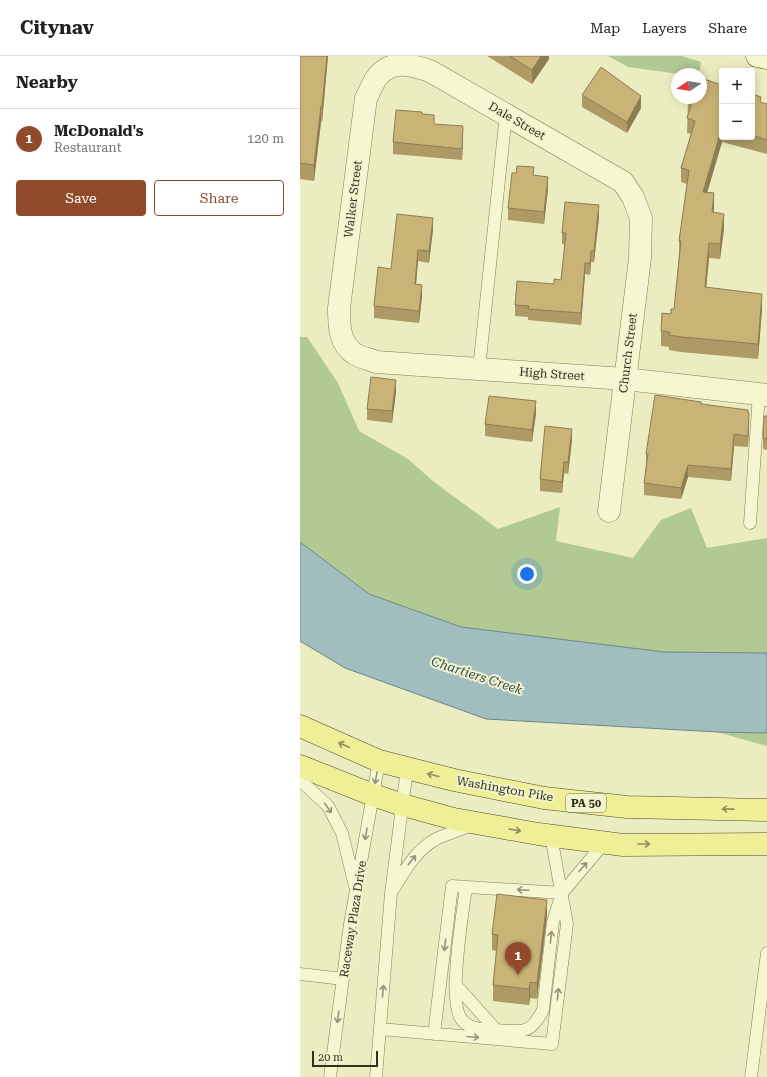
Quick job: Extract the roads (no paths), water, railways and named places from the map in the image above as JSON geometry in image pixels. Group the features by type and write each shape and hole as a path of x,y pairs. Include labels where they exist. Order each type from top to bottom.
{"main road":[{"name":"Washington Pike","path":"300,726 379,761 454,780 544,798 627,808 767,810"},
{"path":"300,766 373,796 403,805 454,819 551,836 623,844 767,844"}],"street":[{"path":"757,56 767,58"},
{"name":"Dale Street","path":"391,65 411,65 430,71 623,182 633,197"},
{"name":"Walker Street","path":"343,342 339,328 339,308 366,98 378,76 391,65"},
{"name":"Church Street","path":"609,510 640,258 641,218 633,197"},
{"name":"High Street","path":"343,342 355,354 376,362 625,379 763,394"}],"lane":[{"path":"479,369 506,114"},
{"path":"750,523 763,394"},
{"name":"Raceway Plaza Drive","path":"330,1077 350,924 379,761"},
{"path":"376,1077 391,893 407,769"},
{"path":"300,780 328,806 342,833 356,890"},
{"path":"391,893 411,862 423,848 436,839 476,823"},
{"path":"380,1029 552,1044 566,924 562,893 551,836"},
{"path":"466,887 455,984 456,1007 461,1020 471,1027 516,1032 527,1030 536,1023 543,1010 553,922 562,893 605,842"},
{"path":"434,1034 452,886 562,893"},
{"path":"751,1077 767,953"},
{"path":"300,974 343,979"},
{"path":"455,984 496,1030"}],"water":[{"name":"Chartiers Creek","path":"300,542 369,594 461,627 664,652 767,653 767,733 717,732 486,719 345,668 300,641"}],"place":[{"name":"McDonald's","path":"518,975"}]}
